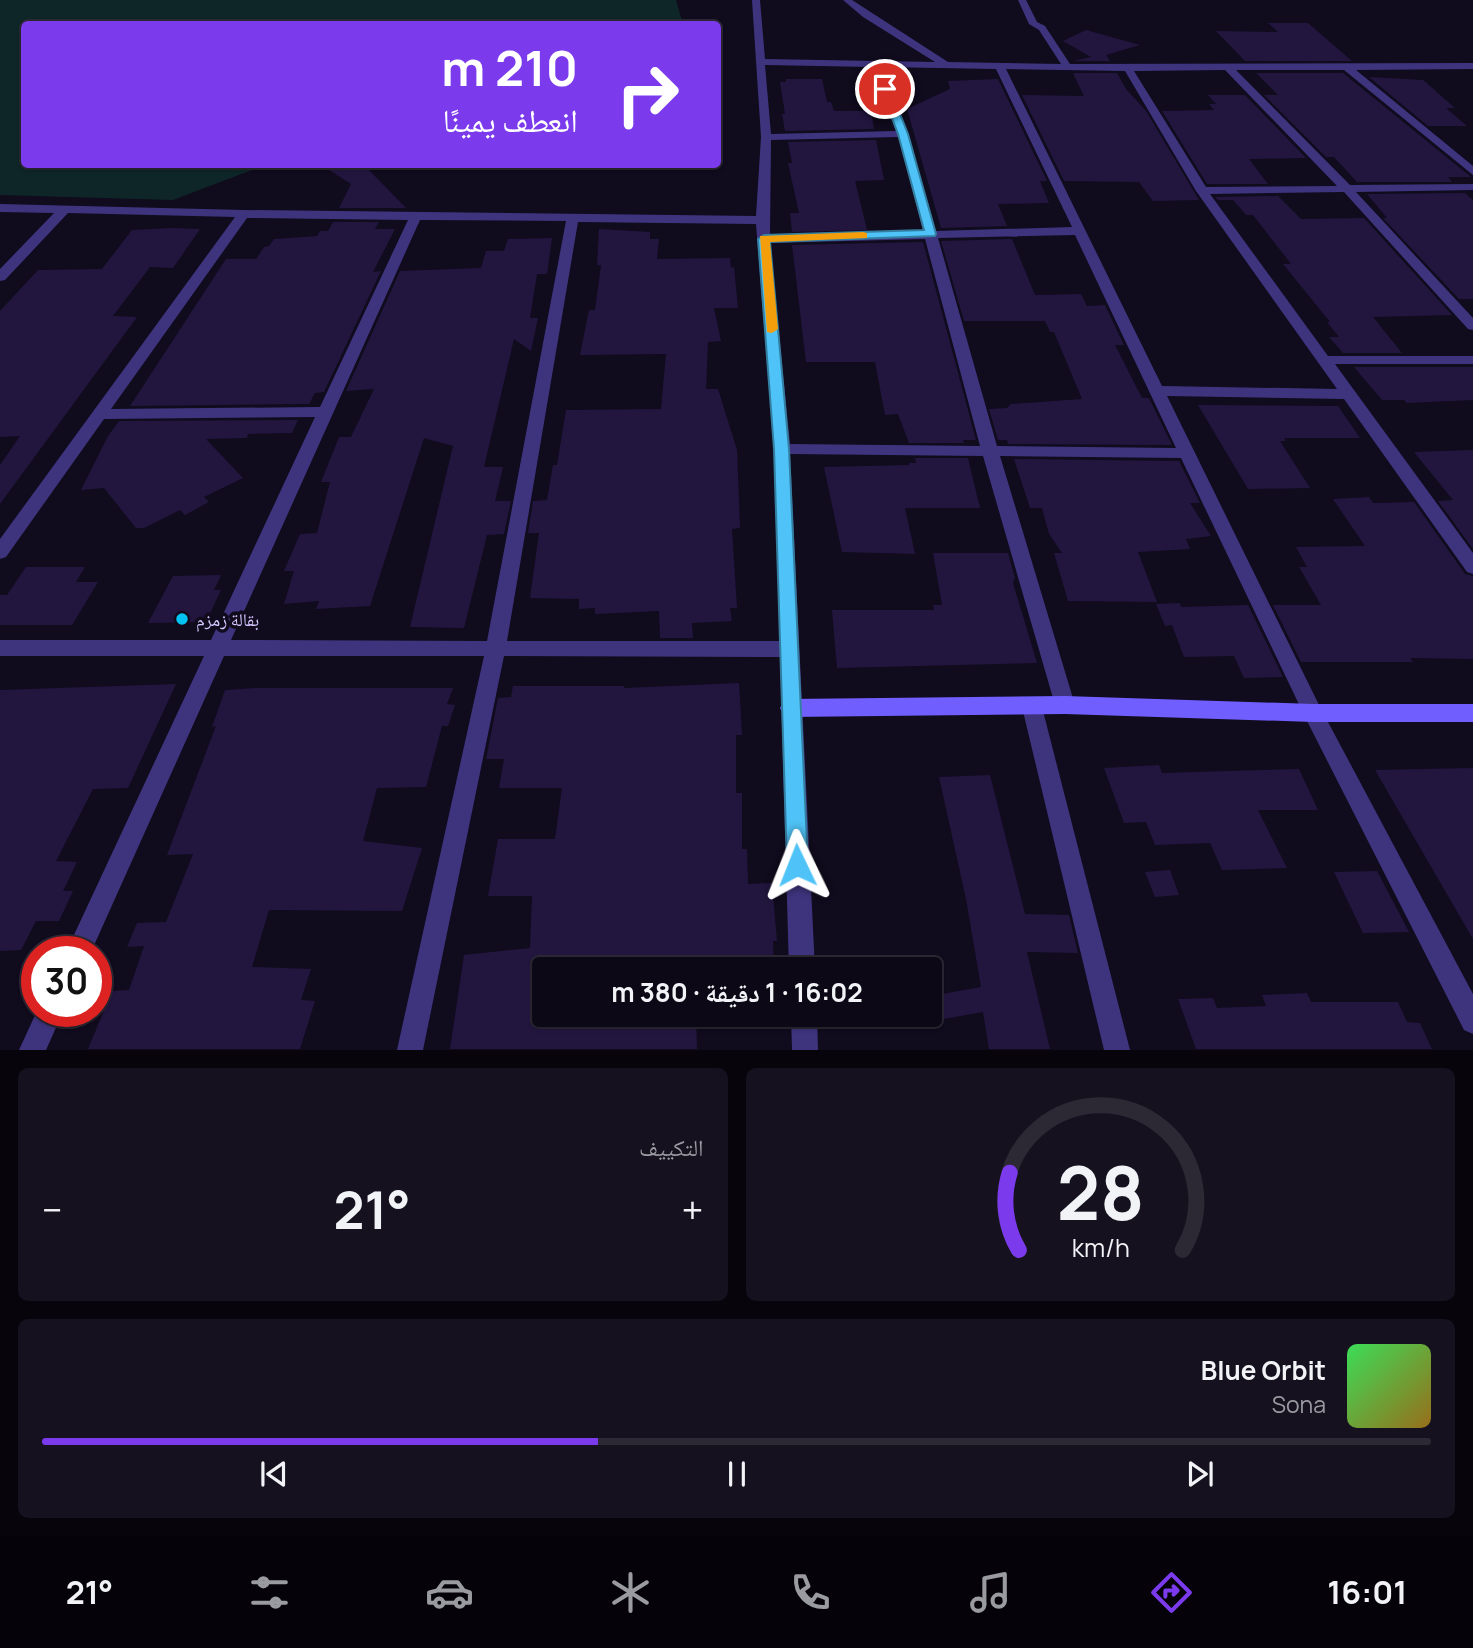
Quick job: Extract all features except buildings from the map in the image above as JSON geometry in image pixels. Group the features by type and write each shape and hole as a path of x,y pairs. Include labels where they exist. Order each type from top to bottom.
{"street":[{"path":"756,0 766,136 762,220 782,449 801,957"},
{"path":"847,0 866,15 950,67"},
{"path":"1021,0 1033,24 1042,27 1068,68"},
{"path":"761,62 876,66 1229,69 1473,66"},
{"path":"876,66 903,134 990,451 1065,705"},
{"path":"1462,66 1473,74"},
{"path":"1000,67 1077,231 1313,713 1473,1021"},
{"path":"1347,67 1473,172"},
{"path":"1128,68 1202,191 1473,567"},
{"path":"1229,69 1346,188 1473,326"},
{"path":"766,136 903,134"},
{"path":"1202,191 1473,187"},
{"path":"0,208 244,214 762,220"},
{"path":"0,276 64,211"},
{"path":"0,552 244,214"},
{"path":"85,936 416,215"},
{"path":"410,1049 496,647 573,216"},
{"path":"764,239 1077,231"},
{"path":"1324,360 1473,360"},
{"path":"1156,391 1348,394"},
{"path":"99,414 326,412"},
{"path":"782,449 1186,453"},
{"path":"0,648 790,649"},
{"path":"790,708 1065,705 1313,713 1473,713"},
{"path":"1032,706 1117,1049"},
{"path":"32,1049 43,1027"},
{"path":"805,1027 806,1049"}],"green space":[{"path":"0,0 676,0 682,21 21,21 21,168 257,168 173,200 0,195"}],"slow traffic":[{"path":"772,329 764,239 863,236"}],"place":[{"name":"بقالة زمزم","path":"182,619"}],"route":[{"path":"797,865 782,449 764,239 931,234 903,134 885,89"}]}
